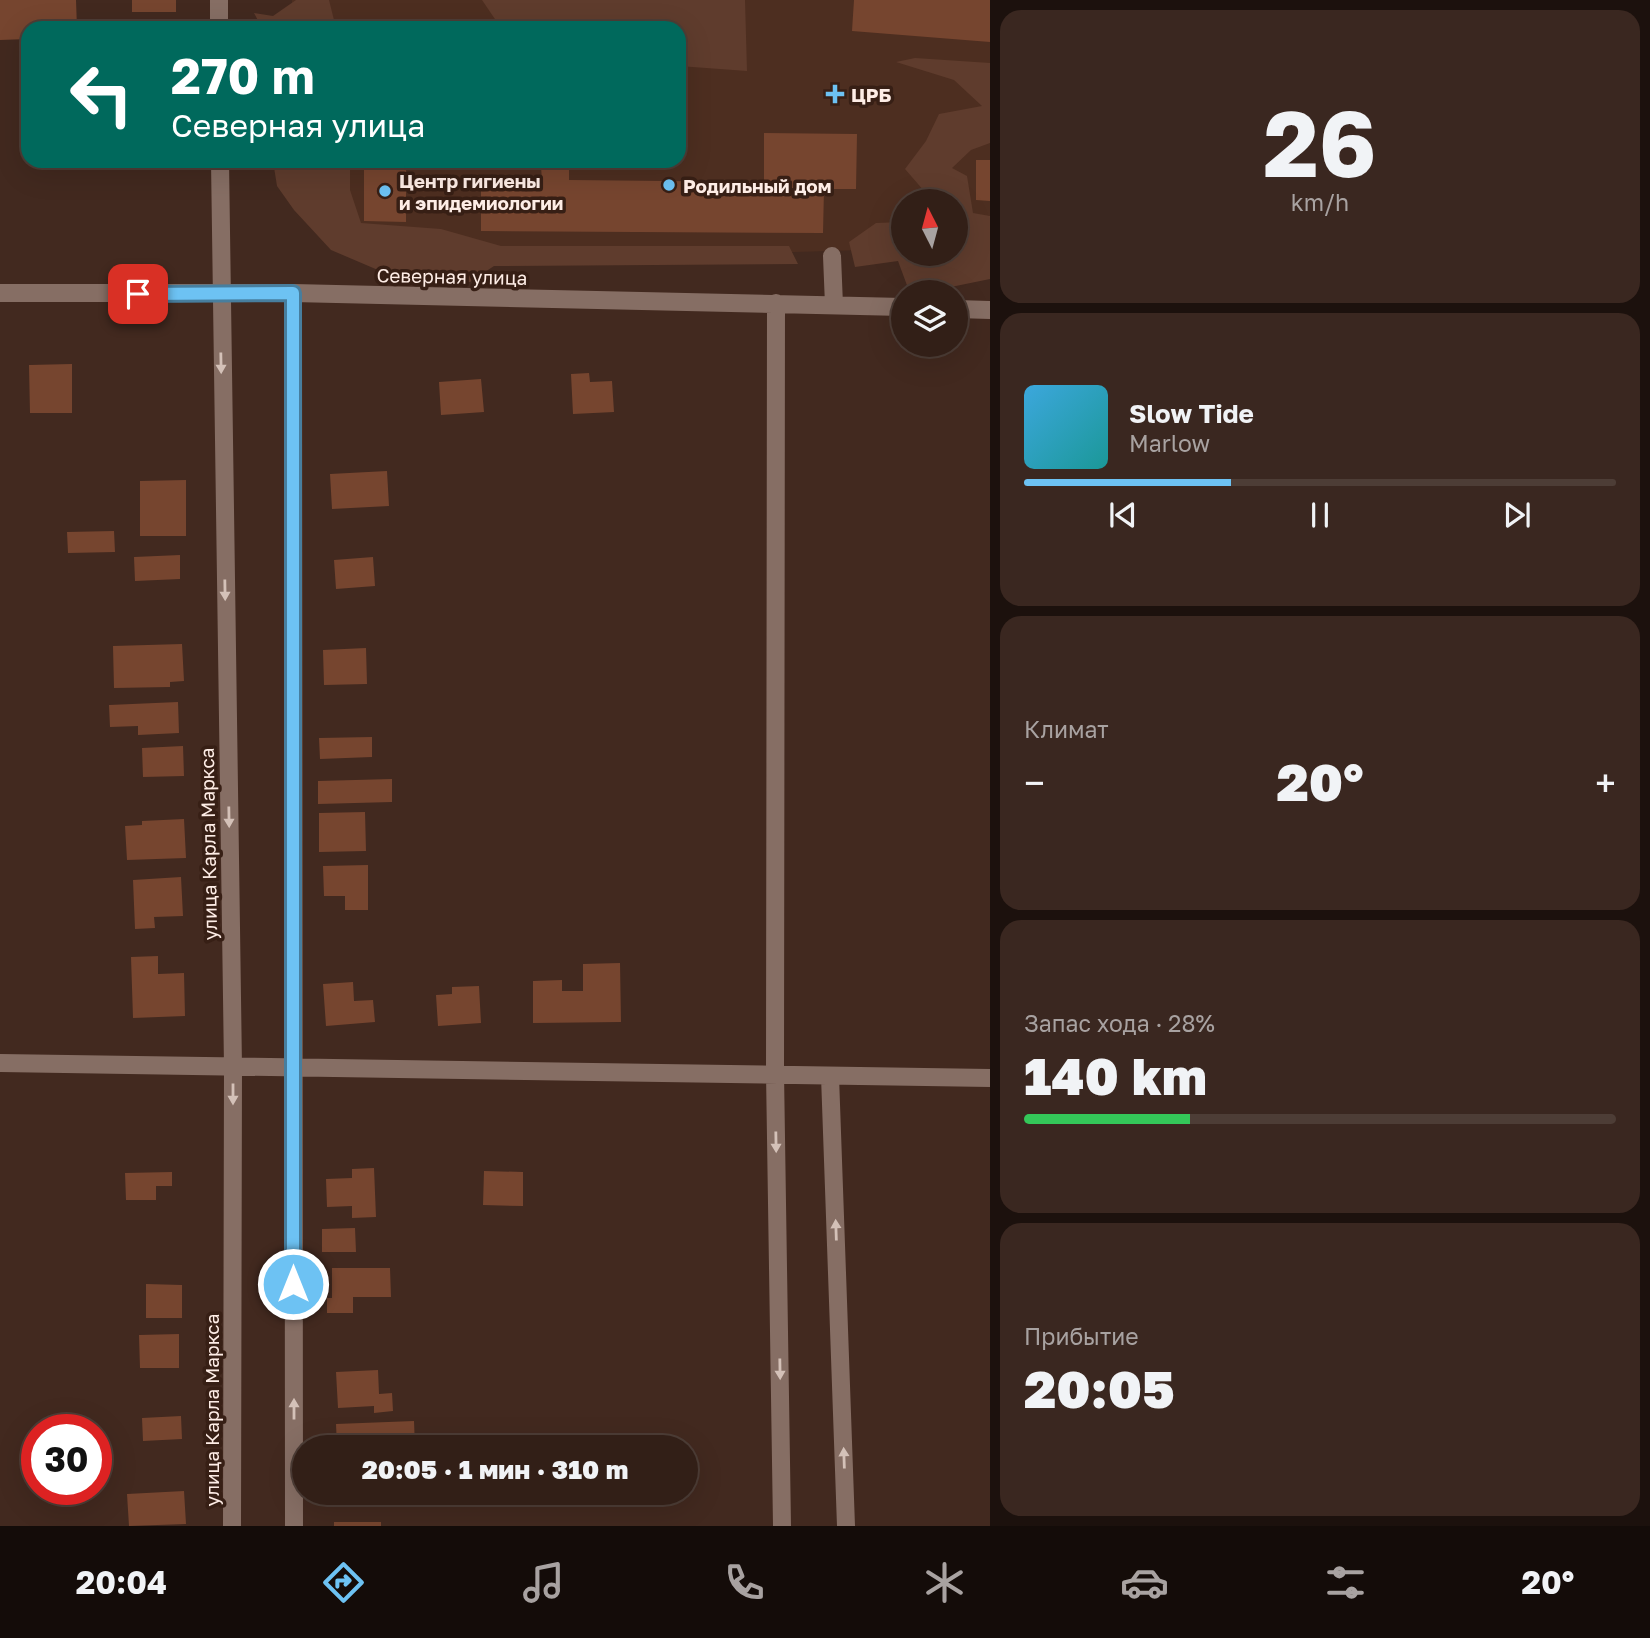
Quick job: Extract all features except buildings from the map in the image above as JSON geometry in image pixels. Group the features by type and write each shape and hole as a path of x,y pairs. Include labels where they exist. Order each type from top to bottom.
{"street":[{"path":"219,0 219,21"},
{"name":"улица Карла Маркса","path":"220,168 233,1066 232,1526"},
{"path":"832,256 834,304"},
{"name":"Северная улица","path":"0,293 293,293 891,306"},
{"path":"293,293 294,1526"},
{"path":"776,303 775,1073 782,1526"},
{"path":"968,309 990,310"},
{"path":"0,1063 990,1078"},
{"path":"830,1076 846,1526"}],"shaded area":[{"name":"ЦРБ","path":"292,0 990,0 990,237 968,214 968,189 891,189 891,247 592,258 395,260 301,168 686,168 686,21 292,21"},
{"path":"296,0 329,0 334,21 258,21 254,13 273,16"},
{"path":"482,0 745,0 747,71 686,67 686,21 496,21"},
{"path":"915,58 990,63 990,143 971,150 952,168 967,176 973,213 990,216 990,279 968,284 968,280 905,280 900,266 968,266 968,189 922,189 905,169 926,141 939,114 982,106 954,80 896,62"},
{"path":"274,168 350,168 350,190 361,223 441,229 501,246 789,246 798,264 494,266 470,282 392,276 331,250 294,210 277,186"},
{"path":"891,222 891,262 855,267 849,242 876,223"}],"place":[{"name":"ЦРБ","path":"835,94"},
{"name":"Родильный дом","path":"669,185"},
{"name":"Центр гигиены и эпидемиологии","path":"385,191"}],"route":[{"path":"138,294 293,293 293,1284"}]}
